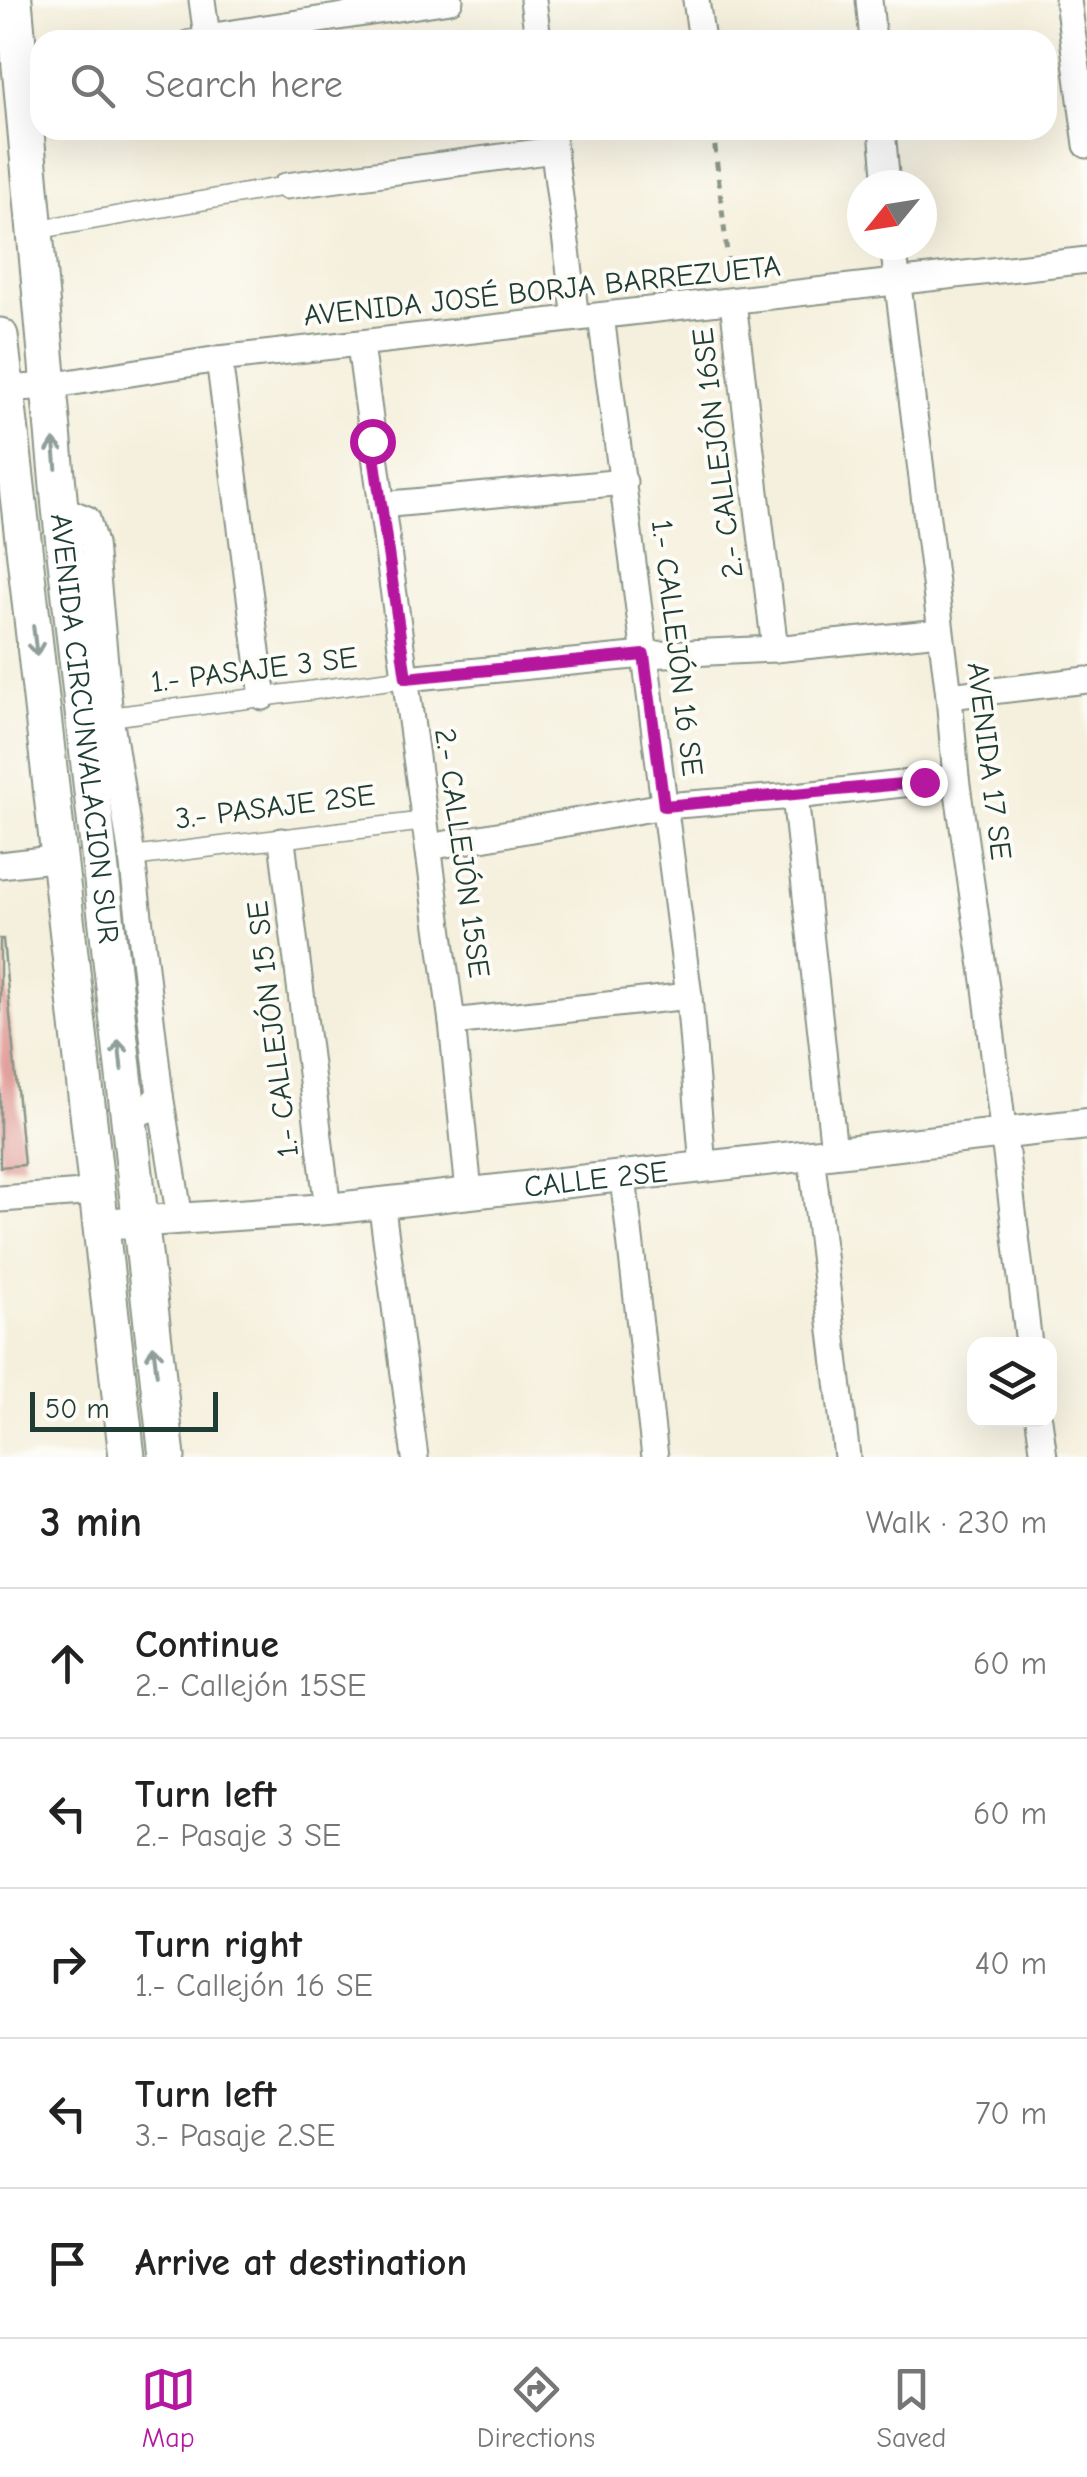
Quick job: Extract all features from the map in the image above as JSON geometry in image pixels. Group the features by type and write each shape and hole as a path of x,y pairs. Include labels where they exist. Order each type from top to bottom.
{"main road":[{"name":"AVENIDA CIRCUNVALACION SUR","path":"14,0 30,66"},
{"name":"AVENIDA CIRCUNVALACION SUR","path":"32,140 35,230 60,508 167,1457"},
{"name":"AVENIDA CIRCUNVALACION SUR","path":"0,336 10,515 61,858 127,1457"}],"street":[{"path":"198,30 202,0"},
{"path":"240,30 364,7 450,0"},
{"path":"533,0 537,30"},
{"path":"696,0 700,30"},
{"path":"869,0 872,30"},
{"path":"1068,0 1087,144"},
{"path":"35,230 552,140"},
{"name":"1.- CALLEJÓN 16 SE","path":"552,140 624,482 689,996 703,1167"},
{"path":"883,140 886,170"},
{"name":"AVENIDA 17 SE","path":"895,260 956,778 1028,1337"},
{"name":"AVENIDA JOSÉ BORJA BARREZUETA","path":"5,389 49,386 219,359 1087,260"},
{"name":"2.- CALLEJÓN 16SE","path":"733,302 774,649"},
{"name":"2.- CALLEJÓN 15SE","path":"360,345 452,1022 469,1192"},
{"path":"219,359 263,697"},
{"path":"381,505 624,482"},
{"path":"60,508 88,520 94,544 110,717 180,1219"},
{"path":"406,678 940,632"},
{"name":"1.- PASAJE 3 SE","path":"110,717 406,678"},
{"path":"949,696 1087,680"},
{"path":"429,848 664,806 956,778"},
{"path":"795,796 847,1457"},
{"name":"3.- PASAJE 2SE","path":"132,857 425,821"},
{"name":"1.- CALLEJÓN 15 SE","path":"282,840 328,1208"},
{"path":"0,865 61,858"},
{"path":"452,1022 689,996"},
{"path":"127,1119 146,1110 160,1095"},
{"name":"CALLE 2SE","path":"99,1208 139,1222 328,1208 1087,1124"},
{"path":"624,1177 655,1457"},
{"path":"0,1199 99,1208"},
{"path":"382,1201 416,1457"},
{"path":"1040,1427 1044,1457"}],"path":[{"name":"2.- CALLEJÓN 16SE","path":"713,140 733,302"}],"building":[{"path":"0,939 24,1165 0,1167"}],"route":[{"path":"372,441 406,678 644,655 664,806 924,782"}]}
